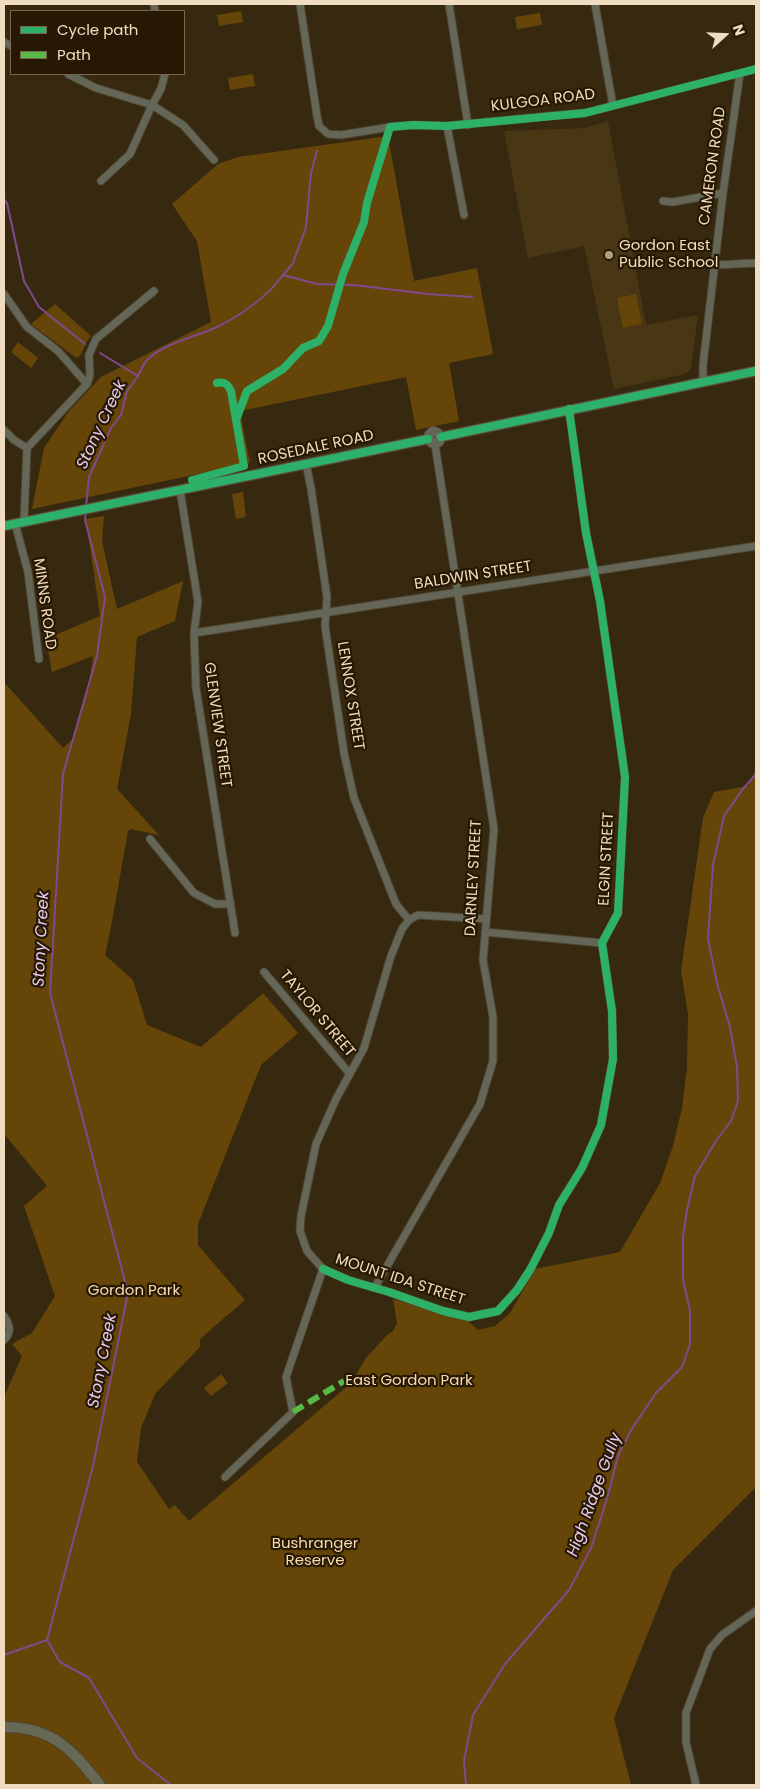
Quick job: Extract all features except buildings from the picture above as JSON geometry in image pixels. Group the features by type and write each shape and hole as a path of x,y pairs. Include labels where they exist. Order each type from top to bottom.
{"main road":[{"path":"4,1727 38,1731 54,1739 69,1750 98,1785"},
{"path":"4,1733 21,1734 51,1744 65,1754 98,1785"}],"street":[{"name":"KULGOA ROAD","path":"300,4 319,126 328,134 341,135 390,127 414,125 446,126 585,112 756,69"},
{"path":"449,4 468,124"},
{"path":"595,4 613,106"},
{"name":"CAMERON ROAD","path":"703,382 703,365 723,193 740,74"},
{"path":"70,75 96,88 152,105 183,125 214,160"},
{"path":"101,181 130,154 161,89 165,75"},
{"path":"446,126 464,215"},
{"path":"663,202 723,193"},
{"path":"715,265 756,263"},
{"path":"24,521 27,448 87,384 90,375 90,355 96,340 154,291"},
{"path":"4,294 27,328 58,351 87,384"},
{"name":"ROSEDALE ROAD","path":"4,526 306,464 435,440 756,371"},
{"name":"ELGIN STREET","path":"569,410 586,533 601,611 625,777 618,913 602,943"},
{"path":"4,430 14,440 27,448"},
{"name":"DARNLEY STREET","path":"374,1287 480,1104 493,1061 493,1016 483,960 494,829 435,440"},
{"name":"LENNOX STREET","path":"306,464 312,488 327,597 325,626 343,744 354,798 396,904 409,920"},
{"name":"GLENVIEW STREET","path":"180,490 198,602 194,633 196,688 235,933"},
{"name":"MINNS ROAD","path":"15,523 28,572 39,659"},
{"name":"BALDWIN STREET","path":"194,633 756,546"},
{"path":"150,839 194,892 216,904 230,904"},
{"path":"225,1478 293,1412 286,1378 323,1269 307,1252 300,1231 301,1216 316,1144 336,1098 364,1048 402,928 409,920 418,915 486,919"},
{"path":"485,932 602,943"},
{"name":"MOUNT IDA STREET","path":"323,1269 348,1280 443,1311 469,1317 498,1311 517,1290 530,1270 549,1233 560,1205 582,1168 601,1125 613,1059 612,1011 602,943"},
{"name":"TAYLOR STREET","path":"264,972 350,1074"},
{"path":"4,1316 9,1327 9,1333 5,1339"},
{"path":"696,1785 686,1742 686,1713 710,1649 722,1635 756,1611"}],"shaded area":[{"name":"Gordon East Public School","path":"608,121 646,325 698,315 691,369 685,374 614,389 584,246 528,258 504,131 584,128"}],"green space":[{"path":"241,11 243,22 219,26 217,15"},
{"path":"540,13 542,25 517,29 515,17"},
{"path":"253,74 255,86 230,90 228,78"},
{"path":"388,136 414,281 477,268 493,354 449,363 459,421 416,430 406,377 240,411 250,463 32,509 44,448 69,411 101,377 211,322 197,241 172,204 218,164 238,157"},
{"path":"636,294 642,324 623,328 617,298"},
{"path":"55,304 91,336 78,358 31,324"},
{"path":"18,342 38,358 31,368 11,352"},
{"path":"243,492 246,517 236,519 232,494"},
{"path":"104,516 102,541 117,609 183,581 175,621 137,637 131,714 117,789 159,835 131,829 128,831 105,955 133,980 147,1025 201,1047 263,993 298,1033 261,1065 198,1224 198,1245 245,1300 200,1339 200,1347 155,1394 141,1428 137,1462 169,1509 175,1505 189,1521 351,1383 366,1358 393,1331 397,1323 393,1299 466,1319 478,1330 495,1326 510,1313 535,1269 620,1252 660,1183 673,1146 682,1108 687,1068 688,1014 681,971 703,818 714,792 748,786 756,769 756,1487 673,1570 614,1718 631,1785 4,1785 4,1397 22,1356 12,1344 32,1333 55,1296 24,1206 47,1186 4,1134 4,682 63,748 73,739 89,686 93,656 52,672 46,639 100,616 86,519"},
{"path":"221,1374 228,1383 211,1396 204,1388"}],"waterway":[{"path":"294,260 306,227 311,173 317,151"},
{"name":"Stony Creek","path":"4,199 7,203 24,281 39,307 85,344"},
{"path":"283,275 294,262"},
{"path":"138,376 146,362 154,354 236,317 262,298 283,275 317,284 354,285 472,297"},
{"name":"Stony Creek","path":"86,507 89,477 111,428 121,415 127,391 138,376 100,353"},
{"name":"Stony Creek","path":"47,1640 93,1466 128,1293 50,993 63,774 97,656 105,597 85,520 86,511"},
{"name":"High Ridge Gully","path":"466,1785 464,1761 473,1715 505,1664 569,1590 591,1548 607,1499 618,1456 631,1430 656,1393 682,1367 690,1344 690,1311 683,1279 683,1237 687,1210 695,1176 716,1141 731,1121 738,1101 737,1067 730,1027 717,983 708,939 713,865 724,816 756,774"},
{"path":"4,1655 47,1640 60,1662 89,1678 137,1758 171,1785"}],"marked path":[{"path":"293,1412 344,1381"}],"cycle path":[{"path":"236,420 247,391 283,369 303,348 319,341 328,326 343,274 364,222 367,203 390,127 413,125 447,126 585,113 756,69"},
{"path":"441,437 756,371"},
{"path":"192,480 244,466 231,391 226,384 217,383"},
{"path":"323,1269 348,1280 443,1311 469,1317 498,1311 517,1290 530,1270 549,1233 559,1205 582,1168 601,1125 613,1059 612,1011 602,943 618,913 625,777 600,601 586,533 569,409"},
{"path":"4,526 428,439"}],"place":[{"name":"Gordon East Public School","path":"609,255"}],"park label":[{"name":"Gordon Park","path":"134,1291"},
{"name":"East Gordon Park","path":"409,1381"},
{"name":"Bushranger Reserve","path":"315,1552"}]}
